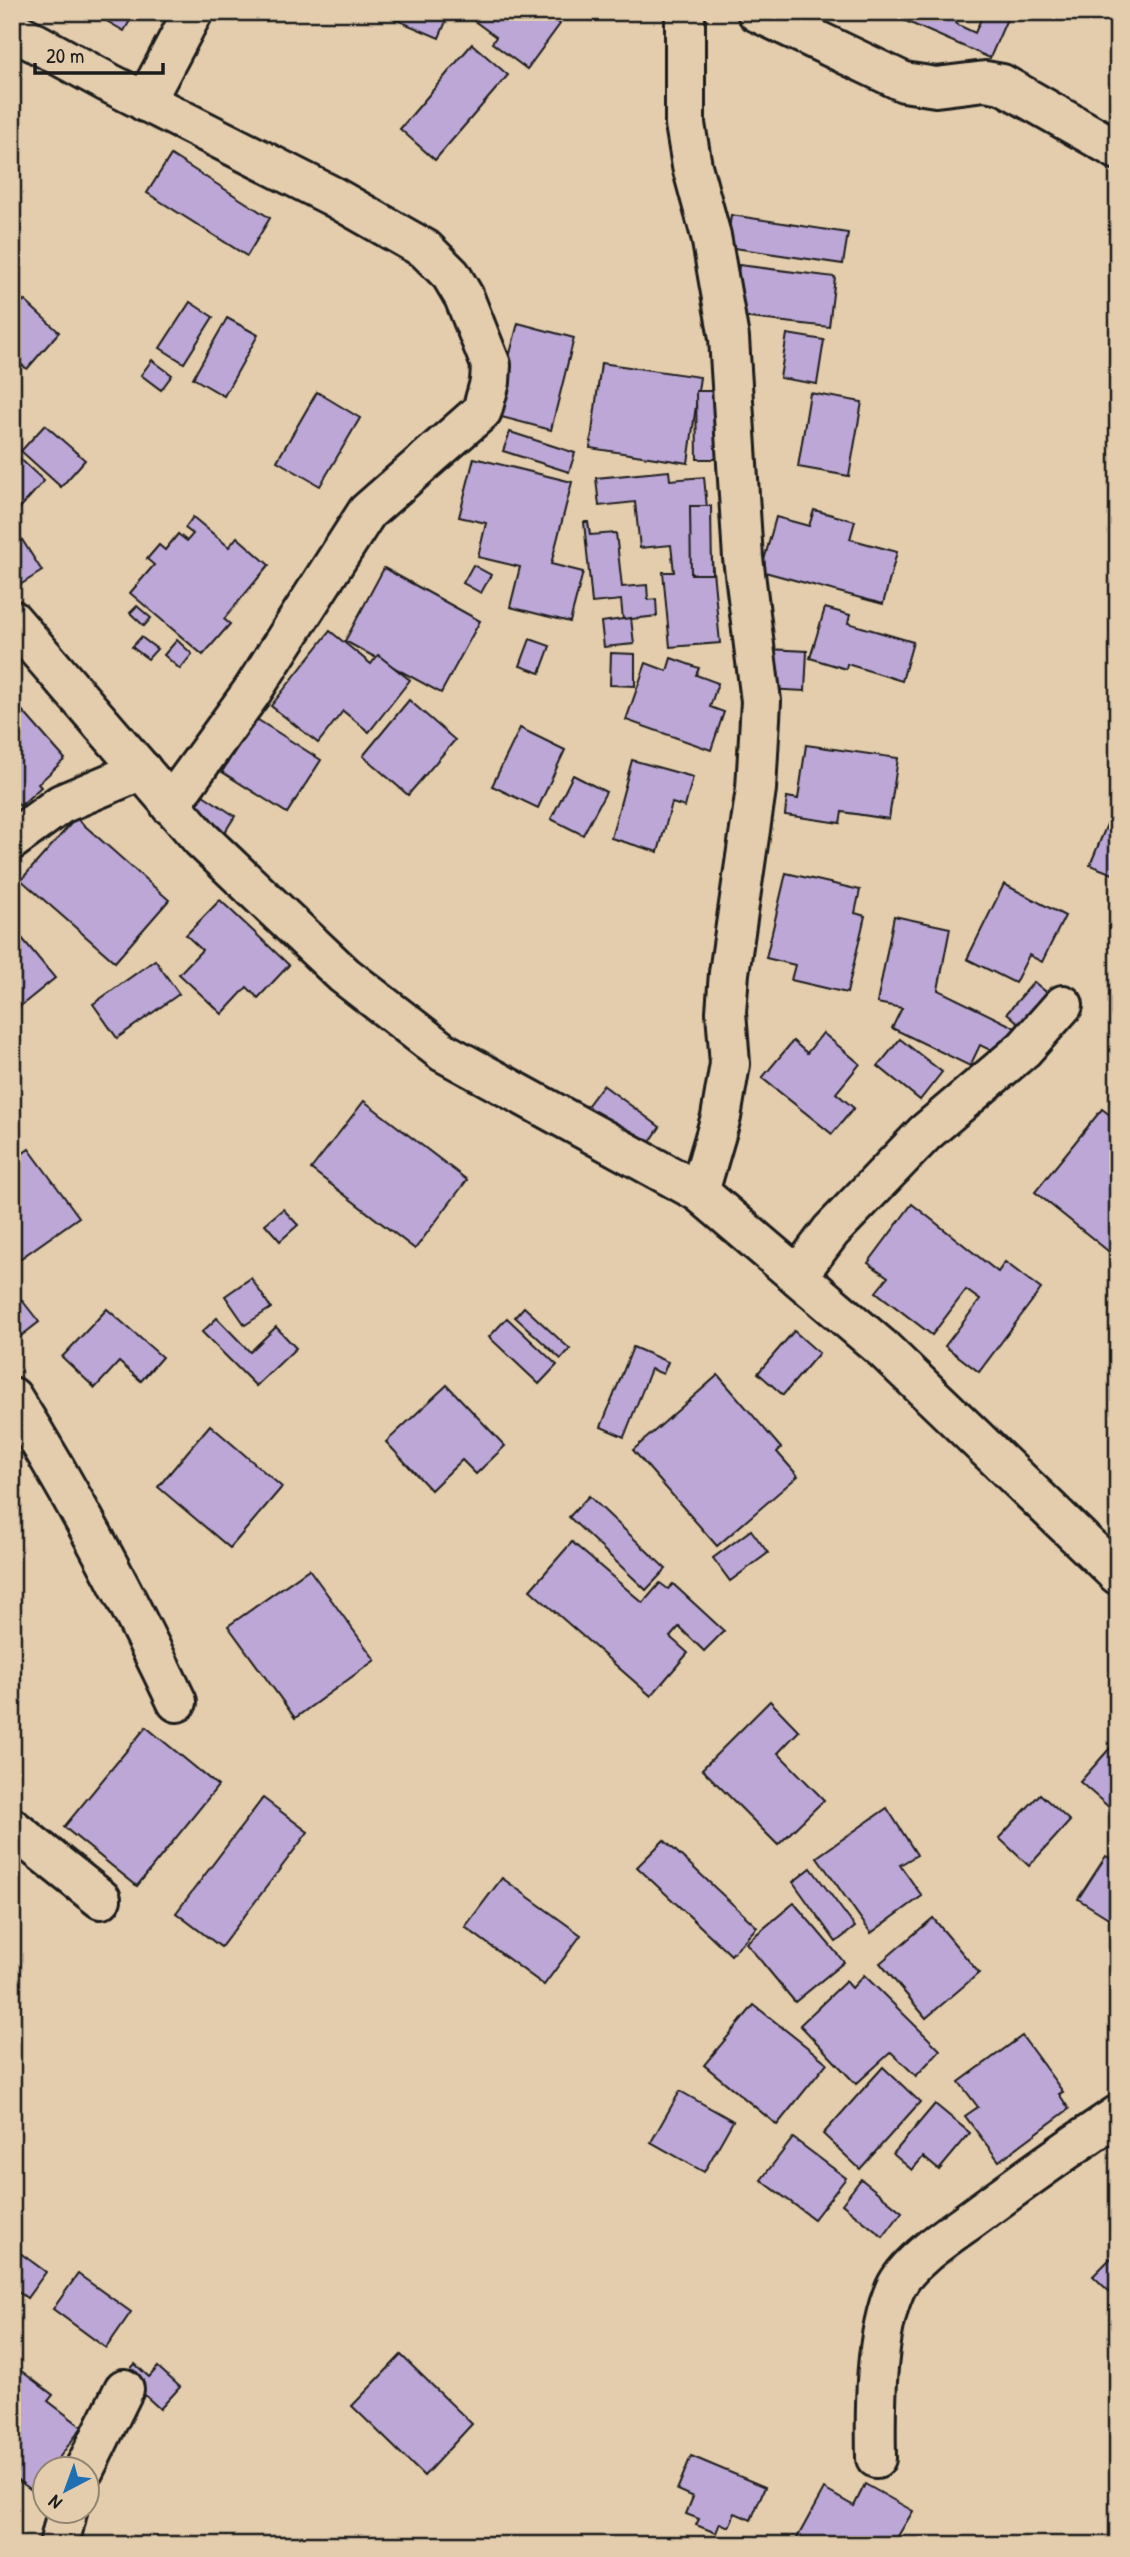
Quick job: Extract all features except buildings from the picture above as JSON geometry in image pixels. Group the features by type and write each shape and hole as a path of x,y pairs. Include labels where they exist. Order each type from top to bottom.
{"street":[{"path":"145,102 193,12"},
{"path":"685,12 685,124 692,166 711,236 729,338 743,558 761,701 756,789 729,972 726,1012 730,1064 721,1118 699,1192"},
{"path":"757,12 911,84 936,87 985,81 1002,84 1118,150"},
{"path":"12,30 145,102 332,195 425,249 451,275 464,297 491,365 491,382 482,411 367,512 251,693 170,805"},
{"path":"12,620 201,839 344,975 443,1052 699,1192 883,1349 1118,1575"},
{"path":"12,840 61,804 142,770"},
{"path":"798,1275 831,1231 916,1142 1024,1049 1063,1005"},
{"path":"12,1397 60,1472 132,1607 177,1702"},
{"path":"12,1828 102,1899"},
{"path":"876,2458 875,2400 881,2353 890,2306 900,2281 943,2239 1118,2115"},
{"path":"90,2456 124,2389"},
{"path":"60,2545 64,2526"}]}
